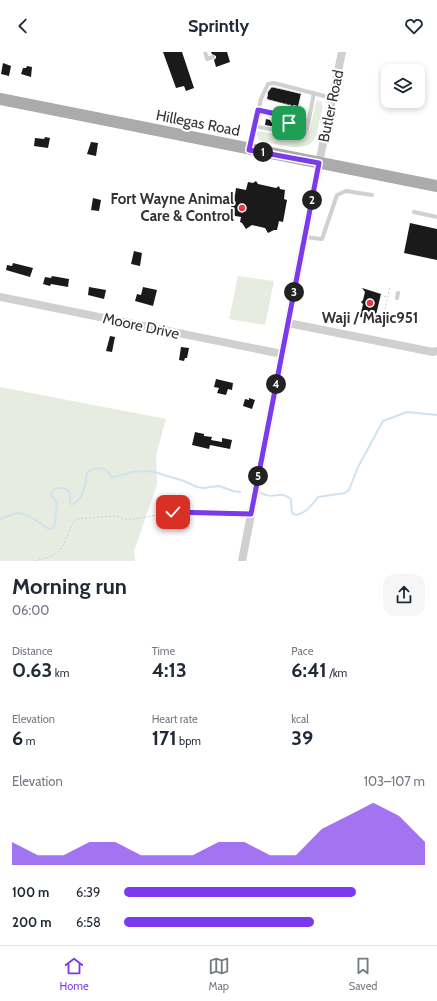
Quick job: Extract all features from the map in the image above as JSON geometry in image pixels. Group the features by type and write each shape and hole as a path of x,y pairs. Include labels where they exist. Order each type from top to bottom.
{"main road":[{"name":"Hillegas Road","path":"0,100 437,186"}],"street":[{"name":"Butler Road","path":"242,561 304,237 342,52"},
{"name":"Moore Drive","path":"0,297 282,354"},
{"path":"288,323 433,352 437,351"}],"lane":[{"path":"205,52 207,59 213,57"},
{"path":"249,150 265,86 270,83 332,98"},
{"path":"254,126 296,133 300,136 304,134 309,121 314,93"},
{"path":"258,110 309,121"},
{"path":"273,120 274,114"},
{"path":"280,122 281,115"},
{"path":"289,123 290,117"},
{"path":"298,125 299,119"},
{"path":"304,237 322,239 337,195 346,191 372,195"},
{"path":"414,212 437,217"}],"path":[{"path":"272,87 302,93 298,107 267,100 268,90 272,87"},
{"path":"381,329 390,286"},
{"path":"380,296 387,297"},
{"path":"360,317 361,320 382,324"},
{"path":"35,561 49,557 59,551 71,525 76,519 115,516 129,520 173,512 251,514"}],"shaded area":[{"path":"317,100 321,101 322,112 316,136 310,144 296,147 259,140 256,133 258,131 296,138 304,137 310,129"},
{"path":"238,276 274,281 265,325 229,319"},
{"path":"0,387 166,419 156,455 157,485 134,551 135,561 0,561"}],"building":[{"path":"163,52 182,52 194,88 186,91 184,86 176,88"},
{"path":"211,52 227,52 230,62 216,67 214,60 216,56"},
{"path":"3,63 11,66 9,76 1,74"},
{"path":"27,66 32,67 31,77 21,74 23,68 26,68"},
{"path":"272,87 301,94 298,106 267,99 268,92"},
{"path":"266,119 270,120 272,123 277,121 277,124 279,125 282,125 283,122 288,126 292,124 297,128 304,126 304,128 300,131 265,125"},
{"path":"45,137 50,138 48,148 34,146 35,138 44,139"},
{"path":"91,142 98,143 96,156 87,154"},
{"name":"Fort Wayne Animal Care & Control","path":"256,181 258,184 276,188 279,186 280,189 285,190 284,199 287,200 283,222 279,221 277,230 268,233 265,228 252,225 246,229 240,222 241,217 230,215 233,194 235,195 236,188 246,190 248,182 253,183"},
{"path":"93,198 101,200 99,211 91,210"},
{"path":"410,223 437,229 437,260 404,253"},
{"path":"134,251 142,253 140,266 131,264"},
{"path":"13,263 33,268 30,277 6,270 7,265 12,266"},
{"path":"52,276 69,279 68,287 43,284 45,277 51,278"},
{"path":"89,287 106,290 104,299 88,295"},
{"path":"143,287 157,290 153,306 135,301 137,294 141,295"},
{"name":"Waji / Majic951","path":"362,288 381,294 375,319 366,317 365,322 362,317 356,316 361,313 363,304 361,302 365,292"},
{"path":"110,336 115,337 112,352 106,351"},
{"path":"181,347 189,348 187,358 185,358 184,361 179,360"},
{"path":"216,379 233,383 232,390 228,389 226,395 217,393 219,388 214,387"},
{"path":"249,398 255,400 252,409 243,406 245,399 249,400"},
{"path":"195,432 204,434 204,436 212,437 211,440 222,442 222,438 232,440 230,449 210,445 209,449 192,445"}],"waterway":[{"path":"261,493 270,496 287,496 291,499 292,513 296,515 300,514 318,497 345,493 349,490 358,467 383,421 407,412 437,415"},
{"path":"0,519 18,513 31,517 49,529 53,528 57,504 51,494 52,491 57,488 66,489 70,493 70,502 72,505 82,495 87,473 97,468 104,469 111,477 132,472 151,471 184,481 197,487 203,488 219,486 240,492"}],"place":[{"name":"Fort Wayne Animal Care & Control","path":"242,208"},
{"name":"Waji / Majic951","path":"370,303"}],"route":[{"path":"173,512 251,514 319,163 249,150 258,110 290,117 289,123"}]}
